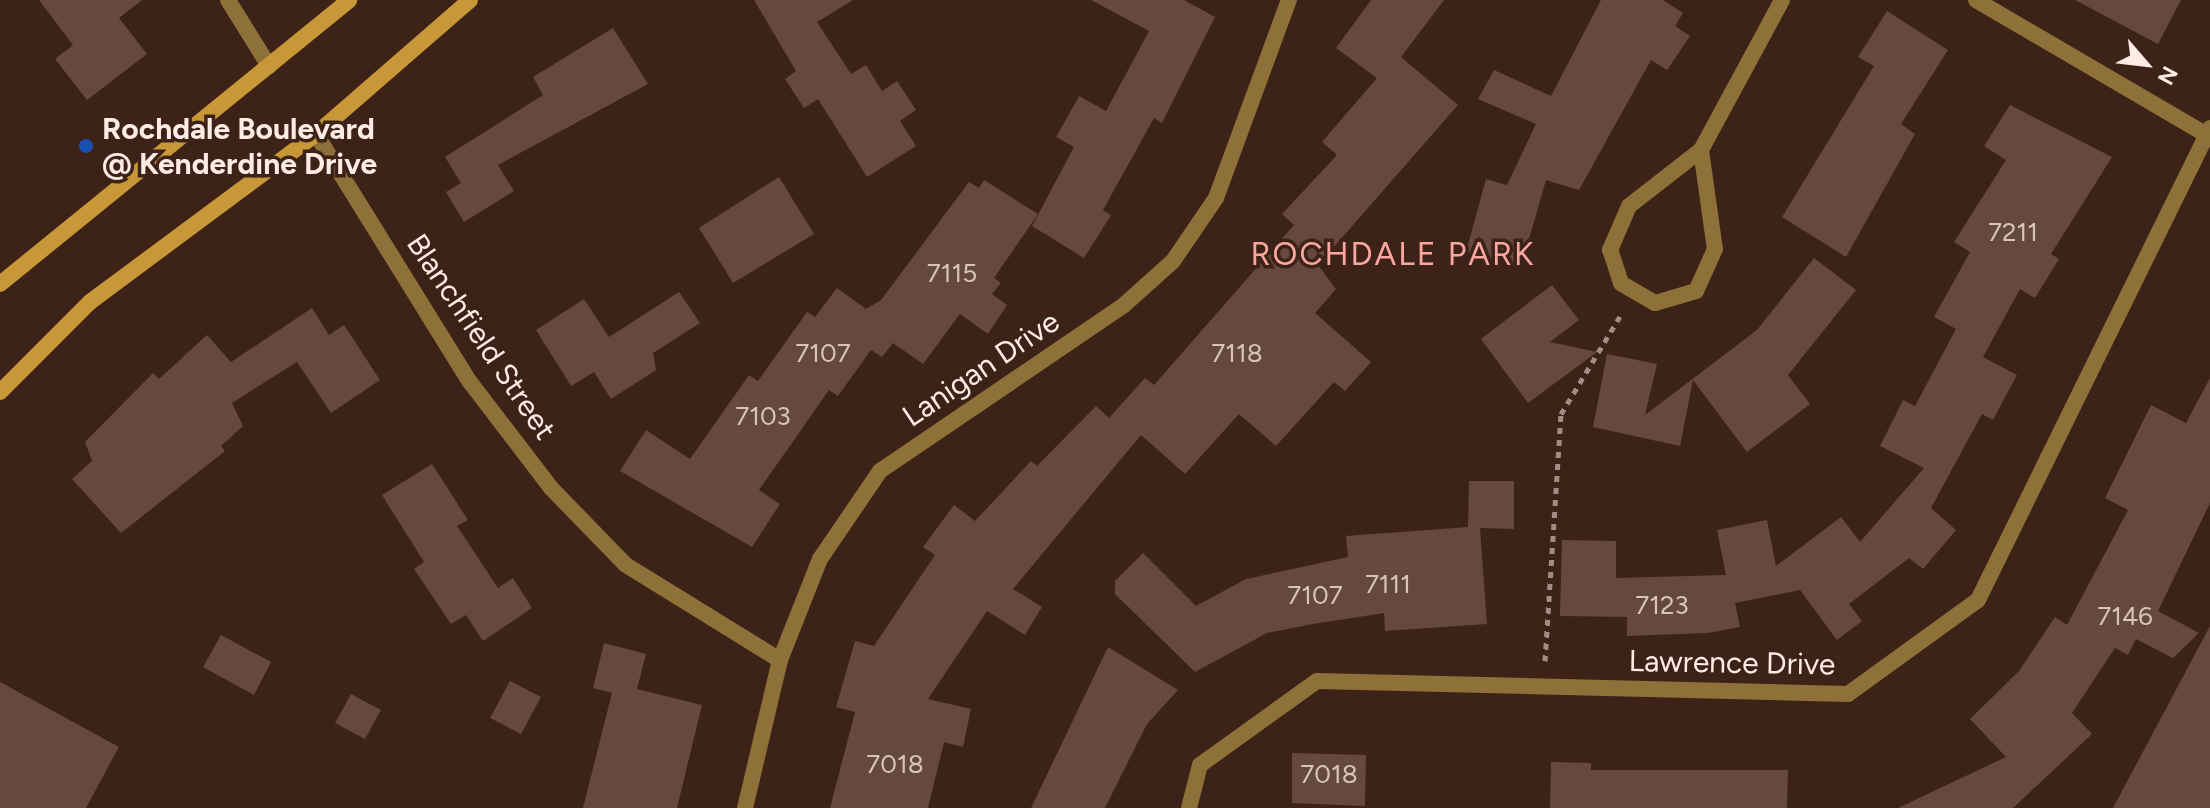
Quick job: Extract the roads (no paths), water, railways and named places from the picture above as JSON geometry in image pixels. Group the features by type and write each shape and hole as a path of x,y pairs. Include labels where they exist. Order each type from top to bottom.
{"main road":[{"path":"0,284 349,0"},
{"path":"0,392 90,302 316,134 470,0"}],"street":[{"path":"228,0 269,66"},
{"name":"Lanigan Drive","path":"745,808 780,660 820,559 880,471 1124,305 1173,261 1216,198 1289,0"},
{"path":"1701,150 1715,249 1696,291 1655,303 1621,283 1610,250 1629,206 1701,150 1782,0"},
{"path":"1976,0 2209,133"},
{"name":"Lawrence Drive","path":"1189,808 1200,765 1317,681 1848,694 1978,600 2209,133"},
{"name":"Blanchfield Street","path":"316,134 470,382 551,488 626,565 780,660"}],"place":[{"name":"Rochdale Boulevard @ Kenderdine Drive","path":"86,146"}],"district":[{"name":"ROCHDALE PARK","path":"1393,254"}]}
